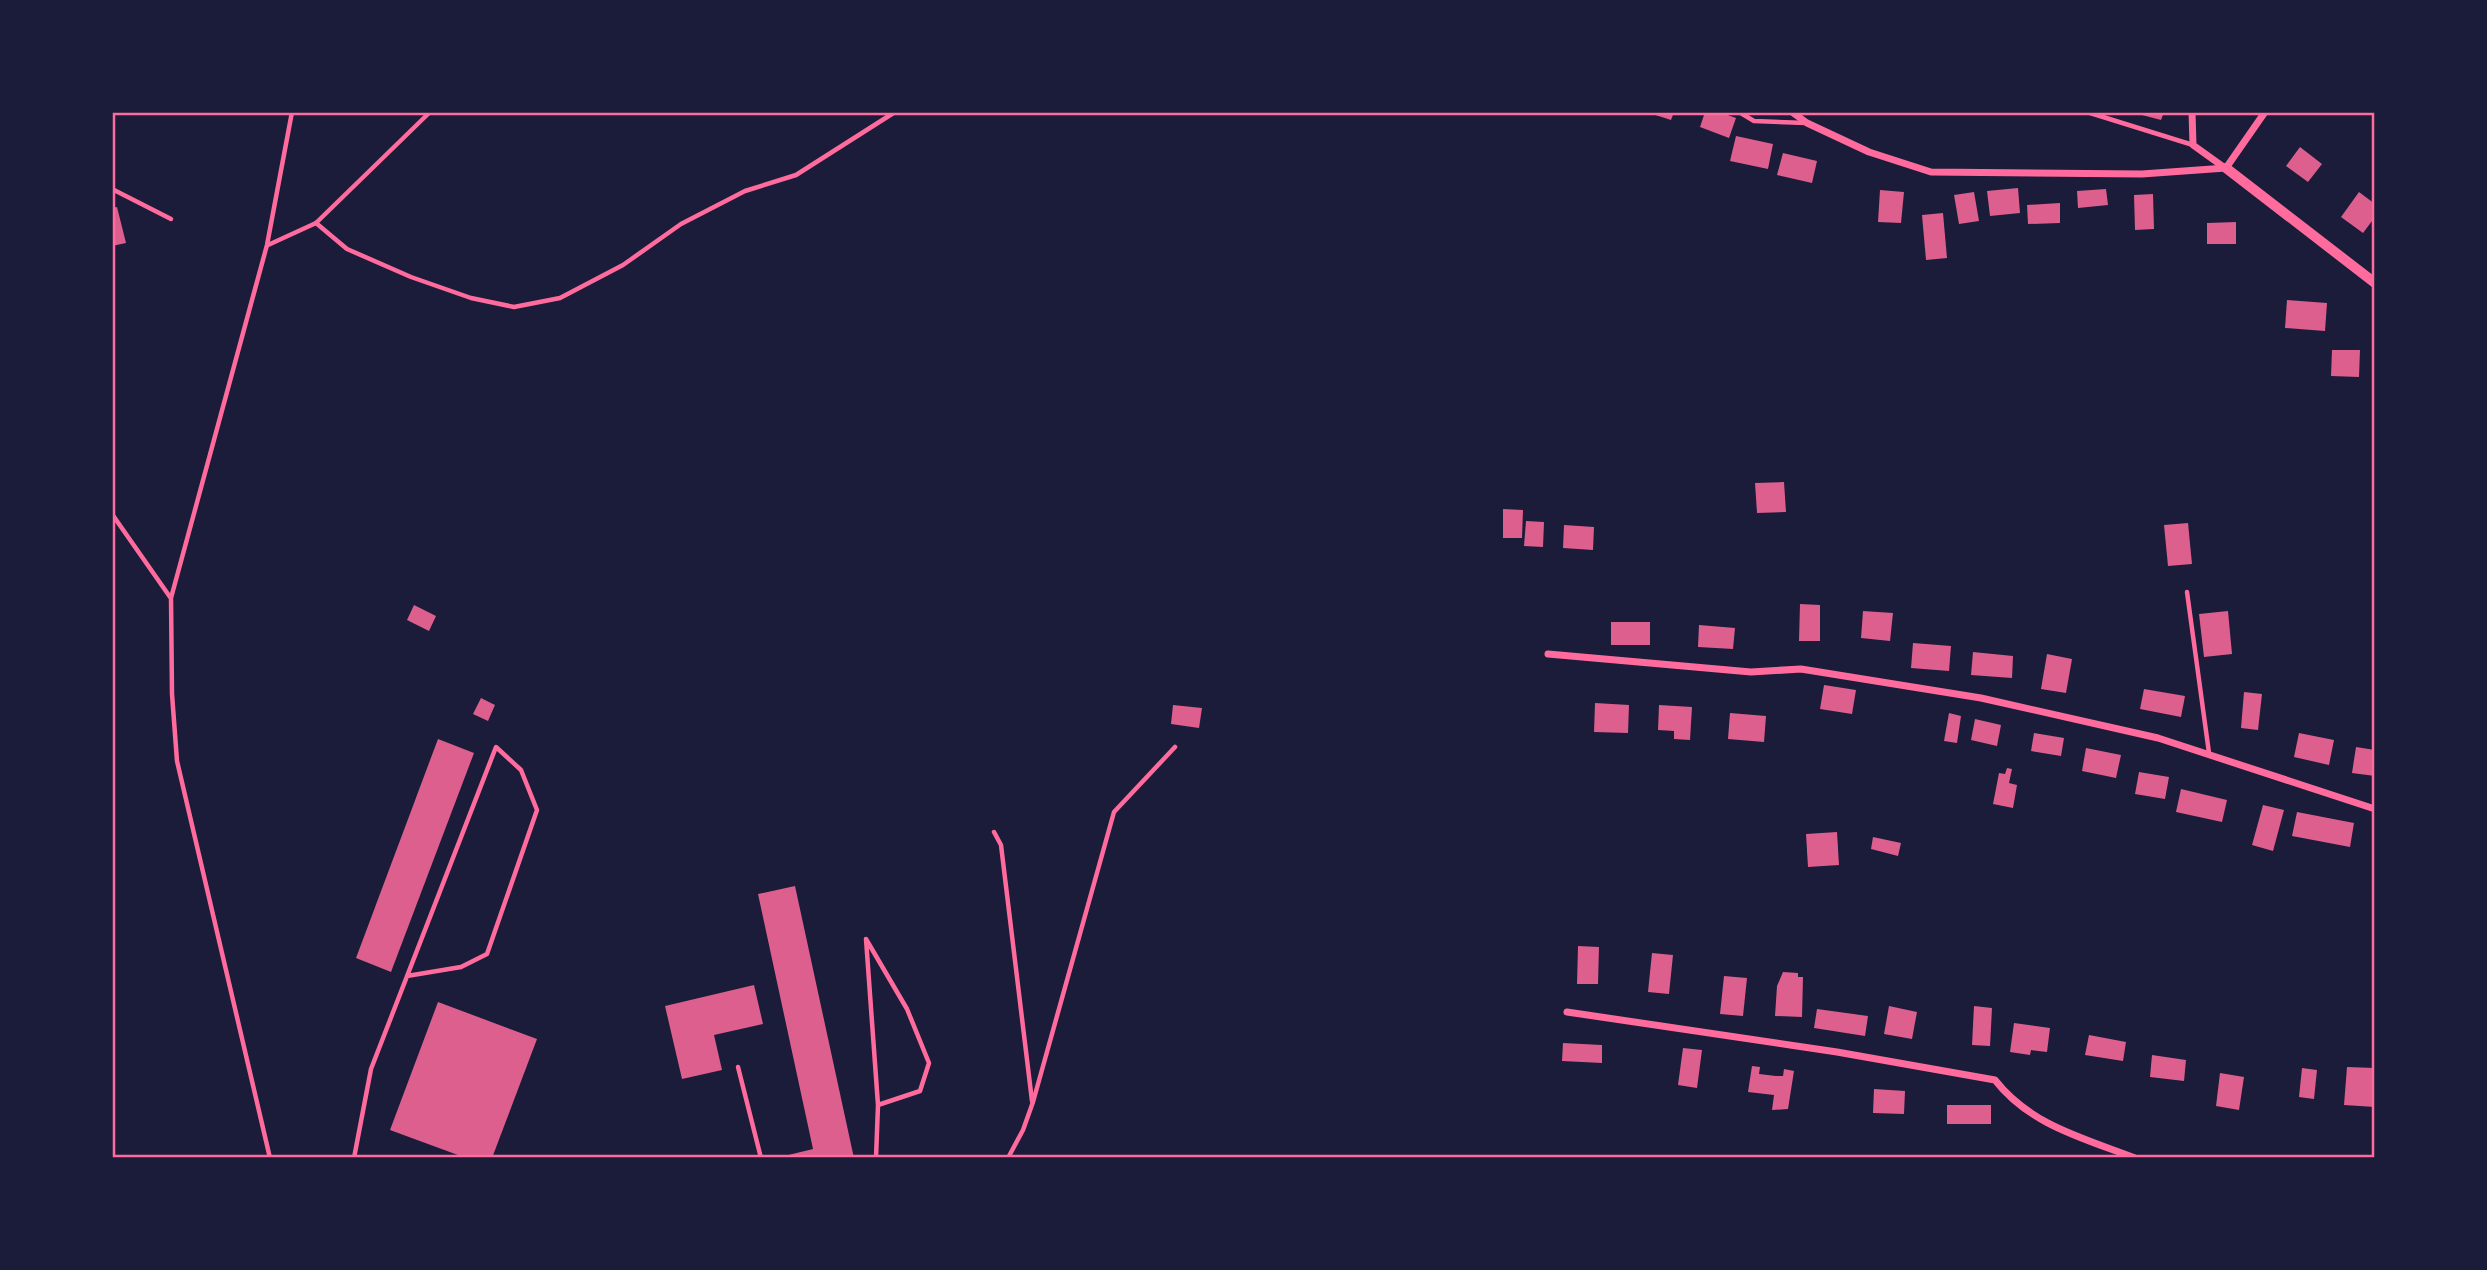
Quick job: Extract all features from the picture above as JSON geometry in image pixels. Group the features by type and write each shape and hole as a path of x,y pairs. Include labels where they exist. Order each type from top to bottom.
{"street":[{"path":"1792,112 1807,123 1869,152 1931,172 2142,174 2226,168"},
{"path":"2192,112 2193,145 2375,283"},
{"path":"2226,168 2265,112"},
{"path":"1548,654 1751,672 1801,669 1981,698 2158,737 2273,778 2375,809"},
{"path":"1567,1012 1811,1047 1995,1080 2007,1096 2055,1129 2132,1157"}],"lane":[{"path":"270,1158 177,761 172,694 171,598 267,245 292,112"},
{"path":"267,245 316,223 430,112"},
{"path":"316,223 347,249 411,277 471,298 514,307 560,298 623,265 681,225 745,191 796,175 895,112"},
{"path":"1739,112 1754,121 1807,123"},
{"path":"2087,112 2193,145"},
{"path":"112,189 171,219"},
{"path":"112,514 171,598"},
{"path":"2187,592 2209,753"},
{"path":"354,1158 371,1069 407,976 417,951 496,747 521,770 537,810 487,954 461,967 407,976"},
{"path":"1008,1158 1023,1130 1033,1102 1114,812 1175,747"},
{"path":"994,832 1000,845 1033,1102"},
{"path":"876,1158 878,1105 866,939 907,1009 929,1063 920,1091 878,1105"},
{"path":"738,1067 761,1158"}],"building":[{"path":"1646,112 1674,112 1671,120"},
{"path":"1705,112 1719,112 1736,118 1729,138 1700,127"},
{"path":"2142,112 2164,112 2161,120 2142,115"},
{"path":"1736,136 1773,144 1768,169 1730,161"},
{"path":"2300,147 2322,164 2308,182 2286,166"},
{"path":"1783,153 1817,161 1812,183 1777,175"},
{"path":"2018,188 2020,213 1990,216 1987,191"},
{"path":"2106,189 2108,205 2078,208 2077,191"},
{"path":"1880,190 1904,192 1901,223 1878,222"},
{"path":"1974,192 1979,221 1959,224 1954,195"},
{"path":"2359,192 2375,204 2375,217 2363,233 2341,217"},
{"path":"2153,194 2154,229 2135,230 2134,195"},
{"path":"2060,203 2060,223 2028,224 2027,205"},
{"path":"117,207 126,243 112,246 112,208"},
{"path":"1943,213 1947,258 1926,260 1922,215"},
{"path":"2236,222 2236,244 2207,244 2207,223"},
{"path":"2287,300 2327,303 2325,331 2285,328"},
{"path":"2332,350 2360,350 2359,377 2331,376"},
{"path":"1784,482 1786,512 1757,513 1755,483"},
{"path":"1503,509 1523,510 1522,538 1503,538"},
{"path":"1526,521 1544,522 1543,547 1524,546"},
{"path":"2188,523 2192,564 2168,566 2164,525"},
{"path":"1564,525 1594,527 1593,550 1563,548"},
{"path":"1800,604 1820,605 1820,641 1799,641"},
{"path":"414,605 436,616 429,631 407,620"},
{"path":"1863,611 1893,613 1890,641 1861,638"},
{"path":"2228,611 2232,654 2204,657 2199,614"},
{"path":"1611,622 1650,622 1650,645 1611,645"},
{"path":"1699,625 1735,628 1733,649 1698,647"},
{"path":"1913,643 1951,646 1949,671 1911,668"},
{"path":"1973,652 2013,656 2012,678 1971,675"},
{"path":"2047,654 2072,659 2066,693 2041,689"},
{"path":"1824,685 1856,690 1852,714 1820,709"},
{"path":"2144,689 2185,696 2181,717 2140,709"},
{"path":"2244,692 2262,694 2258,730 2241,728"},
{"path":"481,698 495,705 488,721 473,714"},
{"path":"1595,703 1629,705 1628,733 1594,732"},
{"path":"1173,705 1202,708 1199,728 1171,724"},
{"path":"1659,705 1692,707 1690,740 1674,739 1674,731 1658,730"},
{"path":"1730,713 1766,716 1764,742 1728,739"},
{"path":"1949,713 1961,716 1957,743 1944,741"},
{"path":"1975,719 2001,725 1997,746 1971,740"},
{"path":"2034,733 2064,738 2061,756 2031,751"},
{"path":"2299,733 2334,740 2329,765 2294,757"},
{"path":"438,739 474,753 391,972 356,958"},
{"path":"2356,747 2375,750 2375,776 2352,773"},
{"path":"2086,748 2121,755 2116,778 2082,771"},
{"path":"2007,768 2012,769 2009,783 2017,785 2013,808 1993,804 1999,773 2005,774"},
{"path":"2139,772 2169,777 2165,799 2135,794"},
{"path":"2181,789 2227,800 2222,822 2176,812"},
{"path":"2263,805 2284,810 2273,851 2252,845"},
{"path":"2297,812 2354,823 2350,847 2292,836"},
{"path":"1837,832 1839,865 1808,867 1806,834"},
{"path":"1873,837 1901,843 1898,856 1871,849"},
{"path":"795,886 854,1158 776,1158 813,1149 758,894"},
{"path":"1578,946 1599,947 1598,984 1577,984"},
{"path":"1652,953 1673,955 1669,994 1648,992"},
{"path":"1783,972 1798,973 1798,977 1803,977 1802,1017 1775,1016 1777,986"},
{"path":"1724,976 1747,978 1743,1016 1720,1014"},
{"path":"754,985 763,1024 714,1035 722,1070 682,1079 665,1006"},
{"path":"438,1002 537,1039 492,1158 466,1158 390,1130"},
{"path":"1889,1006 1917,1012 1912,1039 1884,1034"},
{"path":"1974,1006 1992,1008 1990,1046 1972,1045"},
{"path":"1817,1009 1868,1016 1865,1036 1814,1028"},
{"path":"2014,1023 2050,1028 2047,1052 2031,1050 2030,1055 2010,1052"},
{"path":"2089,1035 2126,1042 2123,1061 2085,1055"},
{"path":"1563,1043 1602,1045 1602,1063 1562,1061"},
{"path":"1683,1048 1702,1050 1697,1088 1678,1085"},
{"path":"2152,1055 2186,1060 2184,1081 2150,1077"},
{"path":"1752,1066 1760,1067 1759,1074 1783,1076 1784,1069 1794,1071 1788,1109 1772,1110 1774,1095 1748,1092"},
{"path":"2347,1067 2375,1068 2375,1107 2344,1105"},
{"path":"2302,1068 2317,1070 2314,1099 2299,1097"},
{"path":"2220,1073 2244,1077 2239,1110 2216,1106"},
{"path":"1874,1089 1905,1091 1904,1114 1873,1113"},
{"path":"1947,1105 1991,1105 1991,1124 1947,1124"}]}
